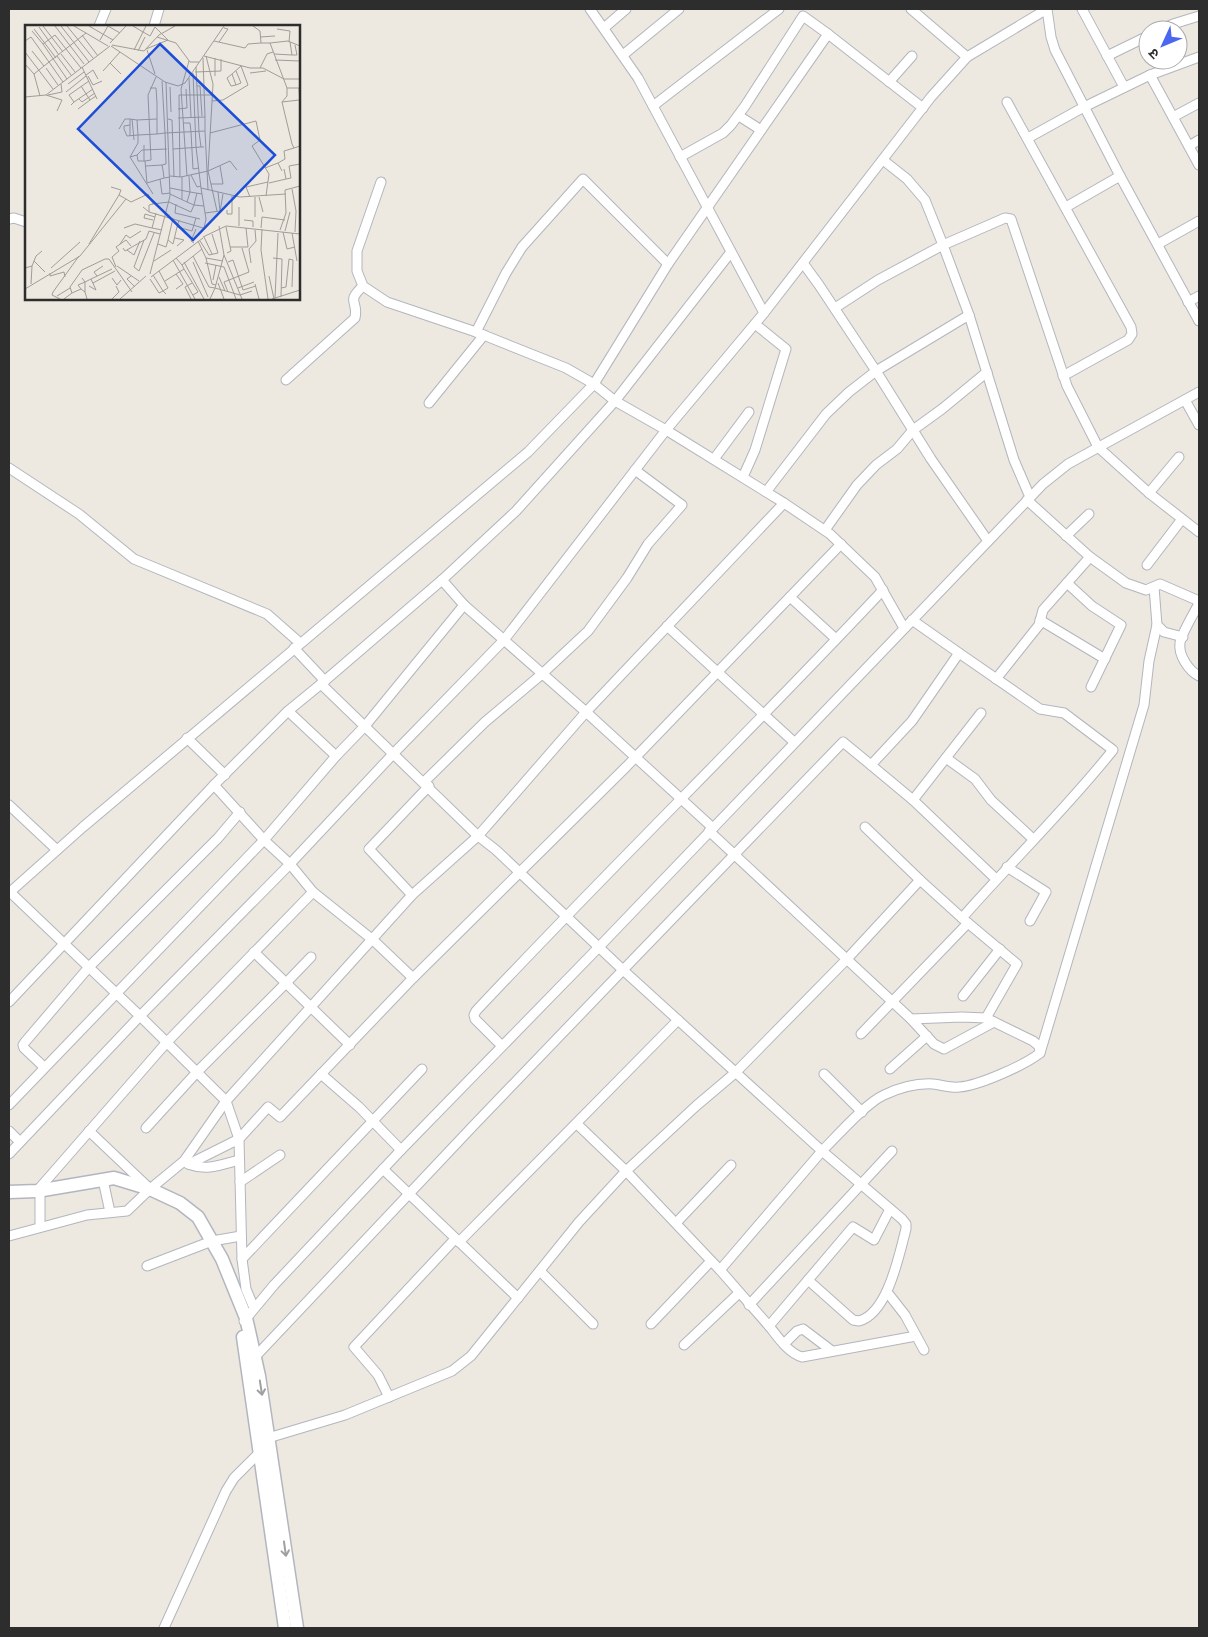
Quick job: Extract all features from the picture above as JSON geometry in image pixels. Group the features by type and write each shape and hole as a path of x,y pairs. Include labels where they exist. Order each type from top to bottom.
{"main road":[{"path":"9,1192 38,1190 114,1178 150,1189 180,1203 198,1217 212,1240 246,1314 255,1357 297,1628"},
{"path":"246,1314 247,1365 261,1451 285,1628"}],"street":[{"path":"99,25 106,9"},
{"path":"154,25 159,9"},
{"path":"590,9 638,78 764,314"},
{"path":"604,28 626,9"},
{"path":"623,55 679,9"},
{"path":"653,106 779,9"},
{"path":"911,9 967,57"},
{"path":"9,1154 504,640 666,430 764,314 922,108 967,57 1047,9 1055,50 1120,176 1199,321"},
{"path":"1082,9 1124,87"},
{"path":"680,157 724,133 738,116 805,13 828,34 922,108"},
{"path":"1186,20 1199,16"},
{"path":"246,1314 246,1289 241,1236 239,1139 226,1101 89,967 9,893 188,738 528,452 594,384 668,264 828,34"},
{"path":"1107,56 1138,41"},
{"path":"889,82 912,56"},
{"path":"1028,138 1124,87 1199,57"},
{"path":"1150,75 1199,165"},
{"path":"1007,102 1131,327 1132,334 1128,340 1064,376"},
{"path":"1173,117 1199,103"},
{"path":"738,116 761,130"},
{"path":"1189,146 1199,140"},
{"path":"883,160 906,179 925,200 969,315 1014,460 1028,498 1090,557 1126,583 1146,590 1160,584 1199,602 1180,643 1181,655 1187,665 1199,676"},
{"path":"1066,207 1120,176"},
{"path":"429,403 480,334 506,272 522,247 583,179 668,264"},
{"path":"381,182 357,251 356,271 363,286 387,302 480,334 566,368 594,384 615,401 743,477 825,530 841,544 875,577 904,628"},
{"path":"9,219 14,218 25,222"},
{"path":"835,308 878,280 942,245 1005,218 1011,218 1067,386 1098,447 1149,493 1199,532"},
{"path":"1158,244 1199,221"},
{"path":"9,1002 224,774 288,711 442,580 516,510 615,401 731,252"},
{"path":"803,263 835,308 932,459 988,541"},
{"path":"286,380 355,318 353,297 363,286"},
{"path":"1188,302 1199,296"},
{"path":"766,492 826,414 849,392 876,371 969,315"},
{"path":"743,477 756,450 786,349 755,324"},
{"path":"825,530 857,485 876,465 897,449 913,430 987,372"},
{"path":"246,1314 401,1150 598,948 1028,498 1068,464 1199,392"},
{"path":"1185,400 1199,425"},
{"path":"714,459 750,412"},
{"path":"1149,493 1179,457"},
{"path":"9,468 79,514 134,560 267,614 297,646 323,683 478,836 735,1073 906,1224 906,1230 887,1292 870,1315 859,1321 854,1320 808,1280"},
{"path":"412,896 369,849 426,784 485,722 542,674 588,631 627,578 648,544 682,505 635,470"},
{"path":"186,1162 226,1101 412,896 478,836 586,712 784,503"},
{"path":"1066,536 1089,514"},
{"path":"1147,565 1182,519"},
{"path":"9,1236 86,1214 127,1211 150,1189 186,1162 239,1139 268,1107 280,1117 414,978 635,757 841,544"},
{"path":"996,679 1038,625 1043,610 1090,557"},
{"path":"442,580 464,605 586,712 681,799 733,855 911,1019 934,1044 944,1049 990,1020 1017,964 965,921 865,827"},
{"path":"1067,583 1092,606 1121,625 1091,687"},
{"path":"720,1270 822,1151 862,1112 882,1096 893,1091 922,1084 953,1088 971,1086 1032,1060 1040,1053 1144,705 1149,661 1156,625 1154,587"},
{"path":"502,1046 475,1019 474,1015 565,916 883,590"},
{"path":"790,597 836,639"},
{"path":"9,1105 264,840 336,756 365,726 464,605"},
{"path":"861,1034 892,1003 965,921 996,879 1082,788 1113,750 1064,714 1040,709 912,620"},
{"path":"1040,620 1105,659"},
{"path":"1156,625 1164,632 1183,637"},
{"path":"667,626 794,742"},
{"path":"871,765 912,721 959,653"},
{"path":"288,711 336,756"},
{"path":"913,800 981,713"},
{"path":"188,738 224,774"},
{"path":"255,1357 843,742 913,800 996,879"},
{"path":"946,758 975,779 991,800 1033,840"},
{"path":"214,785 264,840 290,864 313,892 373,940 414,978"},
{"path":"9,805 57,850"},
{"path":"44,1067 23,1045 89,967 218,838 240,812"},
{"path":"1007,867 1046,892 1030,922"},
{"path":"268,1438 325,1422 452,1371 461,1365 579,1222 626,1171 686,1115 735,1073 847,959 920,880"},
{"path":"40,1227 38,1190 167,1042 313,892"},
{"path":"963,996 1000,949"},
{"path":"254,952 350,1045"},
{"path":"146,1128 197,1072 312,957"},
{"path":"911,1019 962,1017 990,1020 1033,1041 1039,1046 1040,1053"},
{"path":"389,1397 378,1375 354,1347 457,1240 577,1124 678,1020"},
{"path":"890,1069 927,1036"},
{"path":"242,1258 422,1068"},
{"path":"321,1074 401,1150"},
{"path":"824,1074 862,1112"},
{"path":"577,1124 626,1171 720,1270 749,1305 796,1355 802,1357 916,1336"},
{"path":"9,1131 20,1142"},
{"path":"89,1131 150,1189"},
{"path":"749,1305 892,1151"},
{"path":"240,1182 280,1155"},
{"path":"186,1162 208,1168 239,1160"},
{"path":"676,1224 731,1165"},
{"path":"383,1169 518,1298"},
{"path":"103,1180 110,1212"},
{"path":"769,1326 853,1227 874,1240 890,1209"},
{"path":"146,1266 212,1240 241,1236"},
{"path":"651,1324 711,1261"},
{"path":"540,1271 593,1324"},
{"path":"887,1292 905,1315 924,1350"},
{"path":"684,1345 739,1293"},
{"path":"784,1344 797,1331 803,1329 832,1351"},
{"path":"164,1628 226,1490 234,1478 261,1451"}]}
